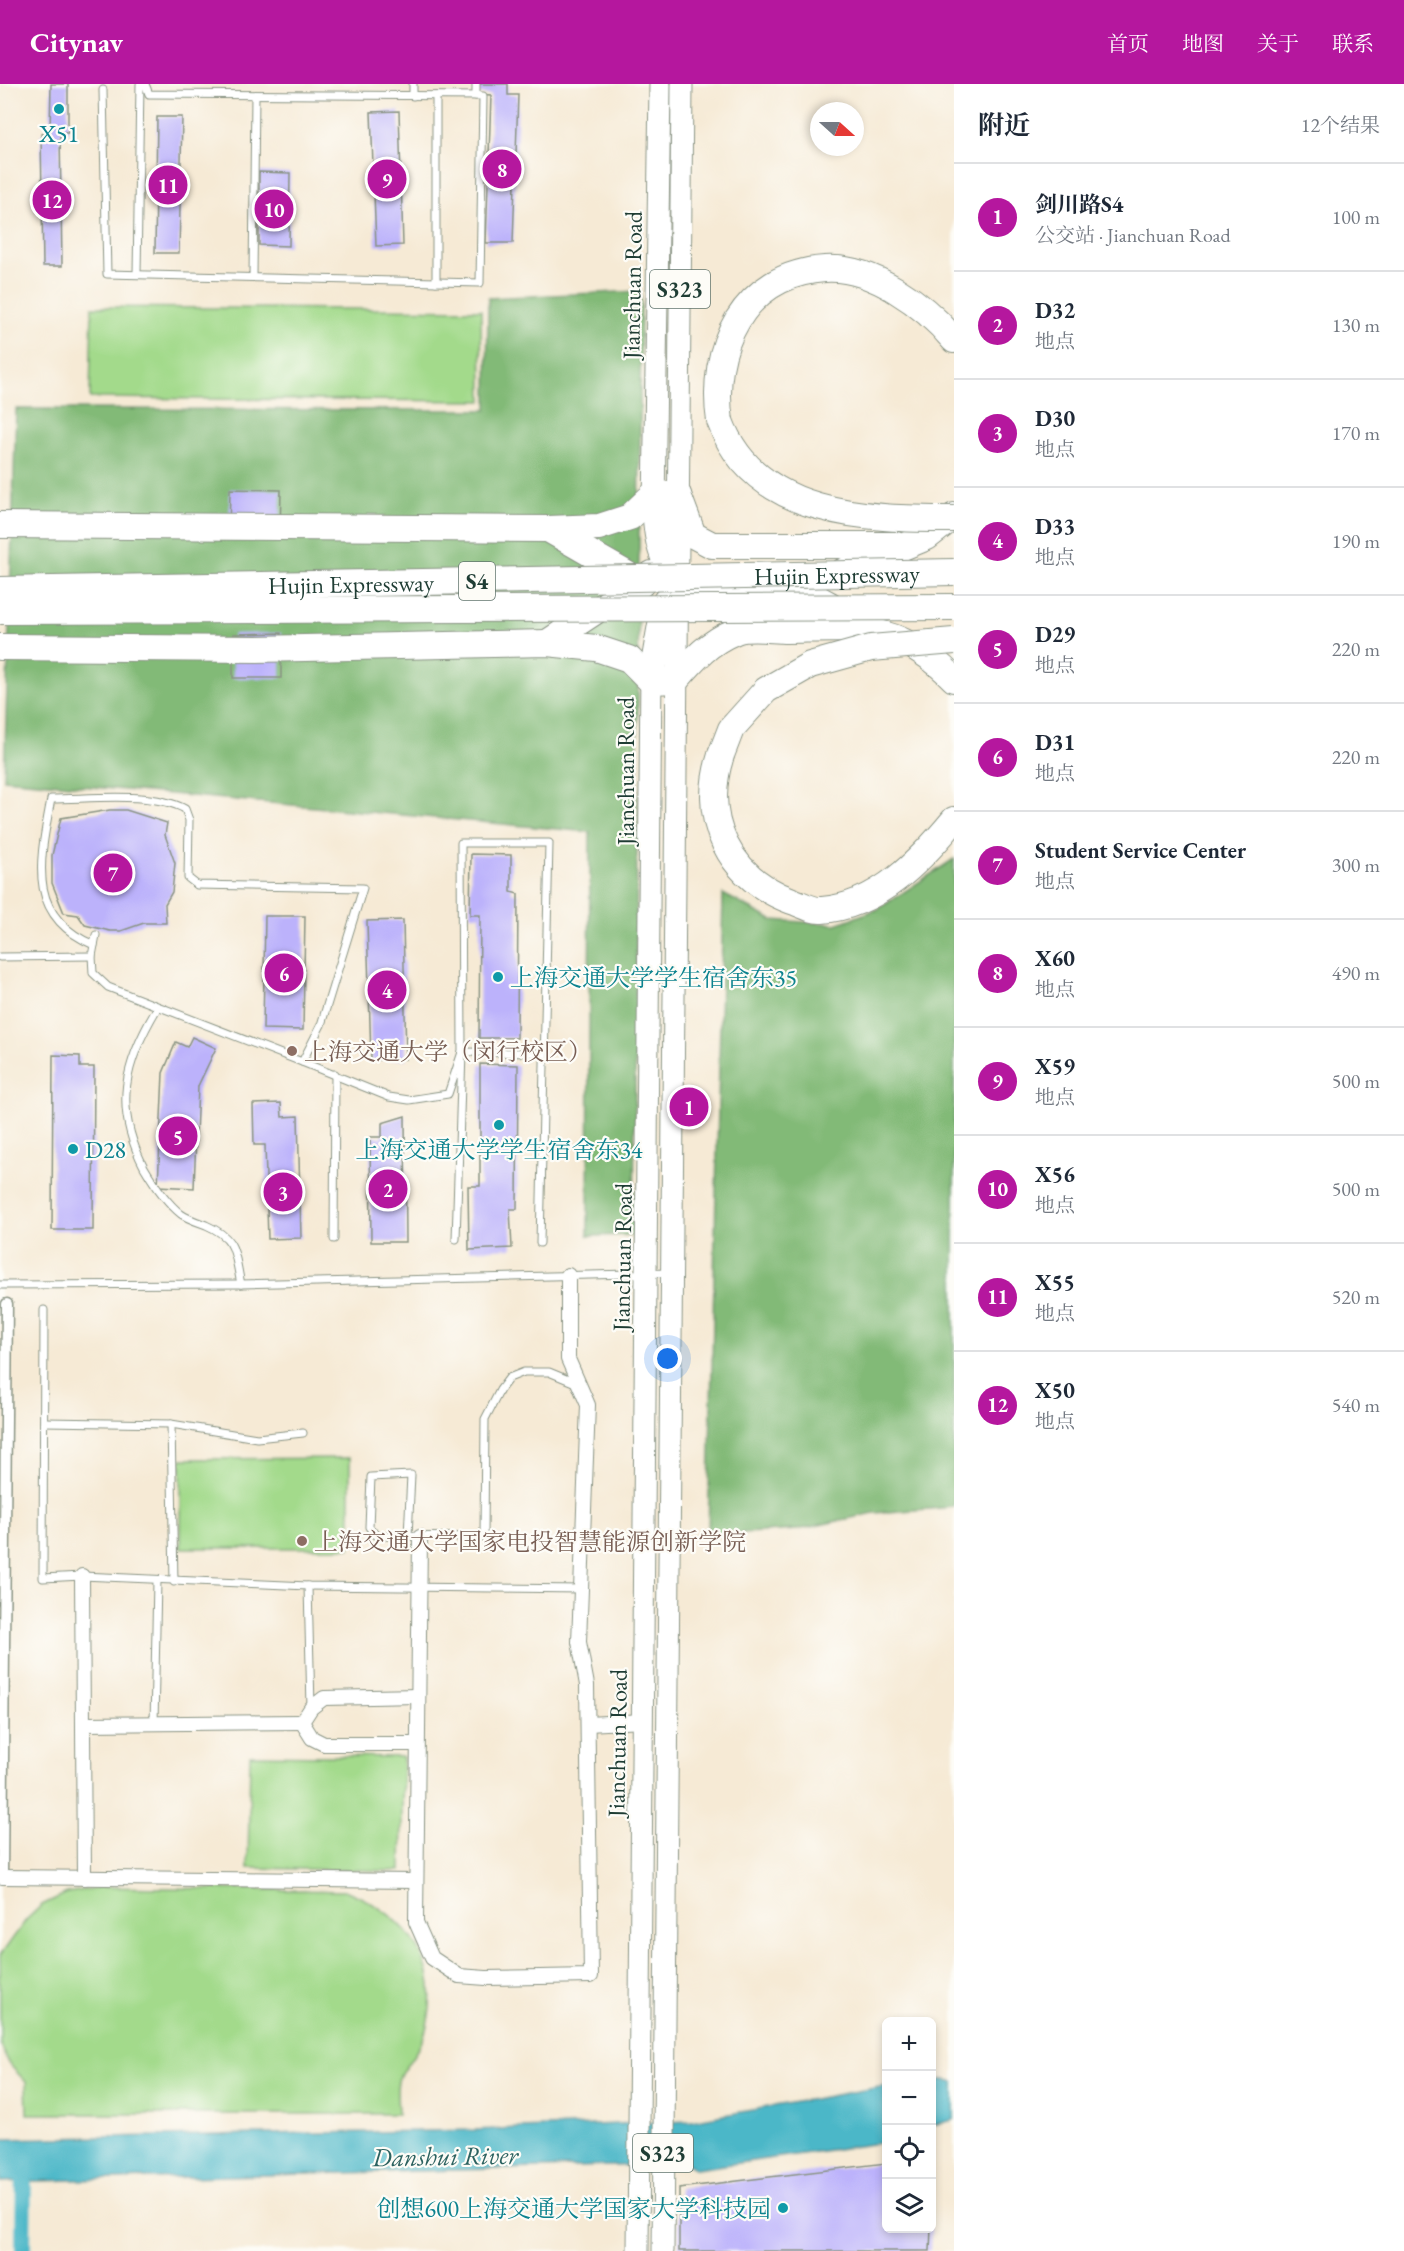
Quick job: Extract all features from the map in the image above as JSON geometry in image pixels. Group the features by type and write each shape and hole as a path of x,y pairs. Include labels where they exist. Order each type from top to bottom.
{"highway":[{"path":"954,340 922,310 888,286 845,272 826,269 798,273 773,285 751,303 732,325 721,355 716,395 720,421 727,440 744,463 767,484 802,502 870,517 954,518"},
{"path":"10,525 548,529 599,527 630,518 666,494"},
{"path":"666,494 693,535 712,545 906,545"},
{"path":"666,494 666,583 676,680"},
{"path":"547,644 666,583 713,577 799,579 832,576 927,537 954,518"},
{"path":"548,529 666,583 712,588 803,592 847,613 866,629"},
{"name":"Hujin Expressway","path":"0,590 954,572"},
{"path":"651,681 666,583"},
{"name":"Hujin Expressway","path":"0,611 954,607"},
{"path":"9,647 257,649 547,644 596,648 630,659 651,681 676,680 700,651 738,630 866,629 904,640 934,658 954,679"},
{"path":"954,641 871,648 810,665 766,690 731,729 716,770 713,801 717,828 734,862 773,894 820,911 863,900 897,879 954,820"}],"main road":[{"name":"Jianchuan Road","path":"660,84 666,494"},
{"name":"Jianchuan Road","path":"666,494 682,84"},
{"name":"Jianchuan Road","path":"663,2251 676,680"},
{"name":"Jianchuan Road","path":"638,2251 648,1274 651,681"}],"street":[{"path":"414,1536 419,1588 416,1922 432,1958 459,1976 486,1978 591,1976 587,1685 579,1642 588,1405 568,1359 568,1275"},
{"path":"7,1304 2,1877 416,1881"},
{"path":"82,1576 84,1878"},
{"path":"302,1722 311,1708 324,1698 418,1696"},
{"path":"588,1724 643,1721"},
{"path":"83,1724 302,1722"},
{"path":"302,1722 312,1738 324,1744 417,1744"}],"lane":[{"path":"137,274 140,84"},
{"path":"103,90 107,274 480,283 483,96 149,94 145,84"},
{"path":"413,84 413,96"},
{"path":"476,84 476,96"},
{"path":"253,277 255,95"},
{"path":"436,96 436,282"},
{"path":"94,945 73,936 55,918 43,898 42,846 51,799 151,799 174,803 185,809 189,820 188,878 196,885 363,888 321,1025 302,1062"},
{"path":"456,1239 462,1052 462,843 549,843 542,1053 540,1243"},
{"path":"96,935 92,956 93,973 108,987 389,1097 409,1100 448,1094 462,1052"},
{"path":"4,957 92,956"},
{"path":"158,1007 140,1037 130,1064 124,1100 132,1143 154,1185 182,1215 226,1233 232,1246 241,1284"},
{"path":"462,1052 542,1053"},
{"path":"334,1239 335,1074"},
{"path":"0,1286 241,1284 671,1273"},
{"path":"44,1310 43,1578 82,1576 174,1582 308,1586 581,1590"},
{"path":"414,1536 411,1475 371,1477 369,1527 377,1536 484,1538 485,1419 509,1378 524,1372 549,1372 578,1384"},
{"path":"45,1422 171,1424 257,1438 303,1433"},
{"path":"171,1424 174,1582"},
{"path":"154,1724 157,1581"},
{"path":"308,1586 311,1708"}],"green space":[{"path":"641,291 634,1235 588,1236 590,832 4,779 16,409 487,410 488,298"},
{"path":"92,307 481,310 482,401 90,398"},
{"path":"954,859 954,1507 874,1513 797,1530 708,1535 723,894 772,920 836,924 878,909"},
{"path":"350,1458 350,1548 181,1548 181,1459"},
{"path":"250,1755 403,1757 401,1871 248,1868"},
{"path":"100,1887 347,1891 370,1902 390,1916 406,1931 418,1949 427,1968 430,1990 429,2013 423,2039 398,2082 398,2114 27,2114 26,2082 10,2065 0,2044 0,1956 26,1920 42,1905 67,1893"}],"water":[{"path":"936,2079 954,2081 954,2120 936,2124"},
{"name":"Danshui River","path":"882,2087 882,2143 696,2169 687,2164 0,2182 0,2139 474,2130 691,2121"}],"building":[{"path":"51,84 68,84 68,133 60,133 62,266 43,266 41,134 50,133"},
{"path":"478,84 508,84 508,95 518,95 513,243 486,243 491,95 478,94"},
{"path":"399,111 403,245 376,246 371,112"},
{"path":"157,117 182,117 179,253 155,253"},
{"path":"259,172 290,173 289,246 259,245"},
{"path":"230,489 281,490 280,535 229,534"},
{"path":"281,633 281,678 233,678 233,634"},
{"path":"110,810 126,810 167,823 165,835 175,863 172,892 165,904 166,923 144,923 121,931 110,931 85,925 78,915 64,913 52,883 52,855 61,818"},
{"name":"上海交通大学学生宿舍东35","path":"471,854 511,855 511,892 518,894 517,1038 479,1038 480,915 470,915"},
{"path":"265,916 305,916 303,1030 263,1029"},
{"path":"403,920 406,1059 371,1060 367,921"},
{"path":"192,1037 216,1048 198,1086 194,1188 158,1186 163,1073 176,1042 187,1047"},
{"name":"D28","path":"53,1055 80,1056 80,1067 94,1067 93,1230 52,1230"},
{"name":"上海交通大学学生宿舍东34","path":"480,1064 518,1065 517,1209 510,1209 512,1248 469,1250 468,1186 480,1186"},
{"path":"281,1103 282,1117 298,1116 301,1238 268,1239 265,1145 254,1145 253,1104"},
{"path":"405,1116 406,1242 371,1242 370,1137 382,1137 382,1123"},
{"name":"创想600上海交通大学国家大学科技园","path":"882,2163 882,2233 931,2233 930,2251 679,2251 679,2188"}],"waterway":[{"path":"23,2251 24,2161"}],"place":[{"name":"X51","path":"59,109"},
{"name":"X60","path":"502,169"},
{"name":"X59","path":"387,179"},
{"name":"X55","path":"168,185"},
{"name":"X50","path":"52,200"},
{"name":"X56","path":"274,209"},
{"name":"Student Service Center","path":"113,873"},
{"name":"D31","path":"284,973"},
{"name":"上海交通大学学生宿舍东35","path":"498,977"},
{"name":"D33","path":"387,990"},
{"name":"上海交通大学（闵行校区）","path":"292,1051"},
{"name":"剑川路S4","path":"689,1107"},
{"name":"上海交通大学学生宿舍东34","path":"499,1125"},
{"name":"D29","path":"178,1136"},
{"name":"D28","path":"73,1149"},
{"name":"D32","path":"388,1189"},
{"name":"D30","path":"283,1192"},
{"name":"上海交通大学国家电投智慧能源创新学院","path":"302,1541"},
{"name":"创想600上海交通大学国家大学科技园","path":"783,2208"}]}
